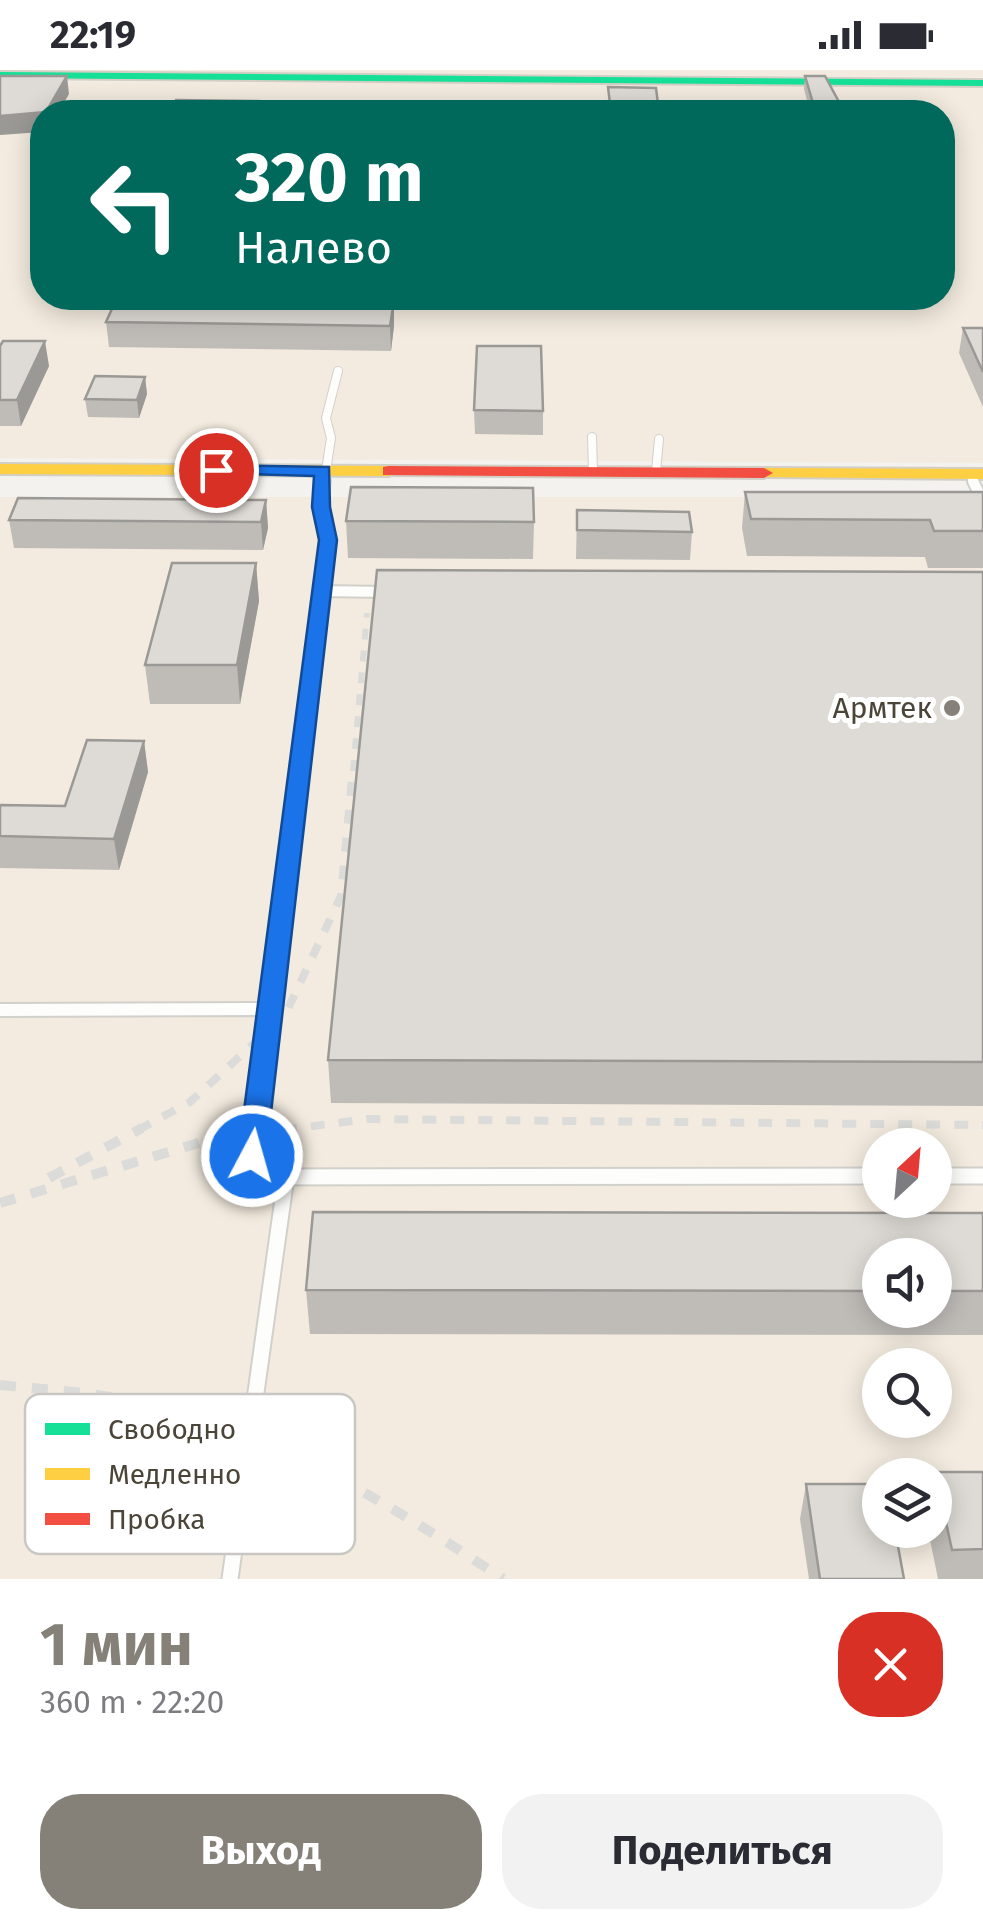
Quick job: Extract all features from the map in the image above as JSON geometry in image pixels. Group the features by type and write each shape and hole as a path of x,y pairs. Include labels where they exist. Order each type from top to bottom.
{"street":[{"path":"1,74 983,83"},
{"path":"0,469 976,474"}],"lane":[{"path":"338,370 326,418 331,438 323,470 321,507 328,540 249,1177 862,1176"},
{"path":"592,437 593,472"},
{"path":"656,472 660,439"},
{"path":"976,474 983,502"},
{"path":"321,591 399,592"},
{"path":"0,1010 268,1009"},
{"path":"952,1176 983,1176"},
{"path":"256,1394 286,1177"},
{"path":"230,1579 233,1554"}],"shaded area":[{"path":"0,70 983,70 983,77 0,71"},
{"path":"0,81 983,86 983,463 0,458"},
{"path":"0,497 983,497 983,1579 0,1579"}],"building":[{"path":"0,76 67,76 53,100 30,100 30,113 0,116"},
{"path":"805,76 825,76 838,100 812,100"},
{"path":"608,87 656,88 658,100 610,100"},
{"path":"112,310 393,310 390,326 106,322"},
{"path":"963,328 983,328 983,372"},
{"path":"3,341 45,341 17,400 0,400"},
{"path":"477,346 541,346 543,411 474,410"},
{"path":"95,376 145,377 137,400 85,399"},
{"path":"351,487 533,488 534,522 346,521"},
{"path":"745,492 983,492 983,531 934,531 930,520 751,519"},
{"path":"18,498 266,500 261,522 9,520"},
{"path":"577,510 689,512 692,532 577,530"},
{"path":"172,563 256,563 237,665 145,665"},
{"path":"377,570 983,572 983,1062 328,1060"},
{"path":"87,740 144,741 114,839 0,836 0,805 65,806"},
{"path":"313,1212 862,1213 862,1218 952,1218 952,1213 983,1213 983,1291 952,1291 952,1238 862,1238 862,1291 306,1290"},
{"path":"952,1472 983,1472 983,1549 952,1550"},
{"path":"806,1484 862,1484 862,1548 898,1548 904,1579 820,1579"}],"railway":[{"path":"353,771 367,613"},
{"path":"138,1130 190,1102 285,1015 341,896 353,768"},
{"path":"283,1130 368,1119 983,1125"},
{"path":"49,1178 142,1128"},
{"path":"0,1203 208,1140 302,1128"},
{"path":"0,1385 87,1394"},
{"path":"355,1488 503,1579"}],"traffic: fast":[{"path":"0,75 983,83"}],"traffic: slow":[{"path":"0,469 389,471"},
{"path":"764,473 983,474"}],"traffic: jam":[{"path":"389,471 764,473"}],"place":[{"name":"Армтек","path":"952,708"}],"route":[{"path":"216,470 323,470 321,507 328,540 252,1156"}]}
